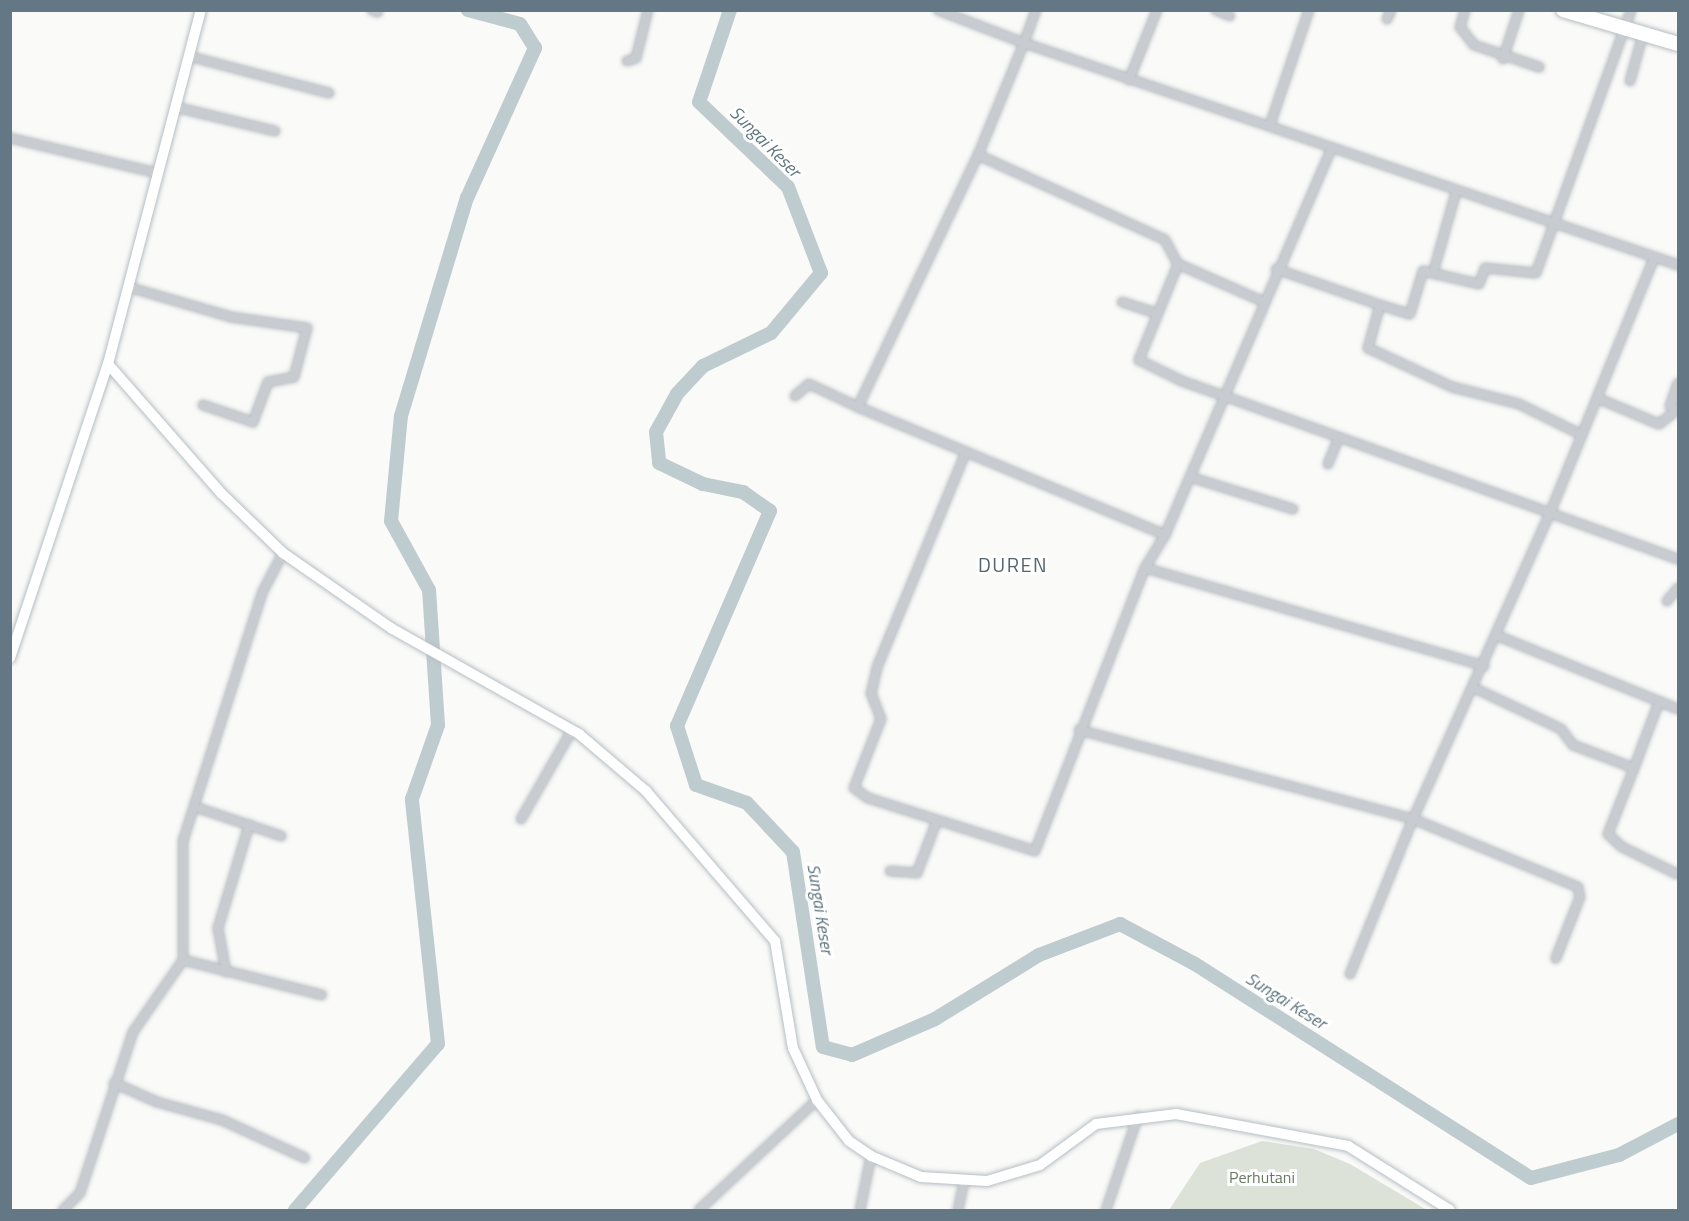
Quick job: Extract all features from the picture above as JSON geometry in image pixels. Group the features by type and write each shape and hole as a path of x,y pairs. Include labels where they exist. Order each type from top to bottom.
{"highway":[{"path":"1565,11 1623,30 1678,44"}],"street":[{"path":"10,658 108,364 201,10"},
{"path":"627,61 636,58 648,10"},
{"path":"938,10 1129,80 1270,125 1331,150 1551,221 1678,265"},
{"path":"858,407 978,155 1036,10"},
{"path":"1129,80 1157,10"},
{"path":"1216,10 1230,16"},
{"path":"1270,125 1309,10"},
{"path":"1388,19 1391,10"},
{"path":"1465,10 1464,35 1503,59 1539,67"},
{"path":"1503,59 1519,10"},
{"path":"1276,269 1410,314 1421,272 1479,284 1485,268 1535,274 1551,221 1631,10"},
{"path":"1630,81 1643,34"},
{"path":"188,56 329,93"},
{"path":"175,107 275,131"},
{"path":"10,138 157,173"},
{"path":"965,454 877,668 871,693 880,719 855,788 936,823 1035,851 1079,730 1145,568 1165,535 1262,301 1331,150"},
{"path":"978,155 1165,240 1178,264 1262,301"},
{"path":"1433,273 1456,192"},
{"path":"1350,974 1413,819 1484,666 1550,513 1654,258"},
{"path":"1178,264 1156,313 1139,360 1223,396 1678,559"},
{"path":"128,287 231,317 307,328 294,377 268,382 254,422 203,405"},
{"path":"1122,302 1156,313"},
{"path":"1380,305 1368,348 1452,387 1519,404 1582,435"},
{"path":"108,364 222,494 283,553 430,651 572,730 646,791 775,941 793,1048 817,1101 849,1141 871,1156 906,1173 964,1182 1023,1172 1057,1156 1096,1124 1138,1116 1232,1121 1348,1146 1449,1210"},
{"path":"1597,398 1656,424 1677,410 1670,406 1678,383"},
{"path":"795,396 809,384 965,454 1165,535"},
{"path":"1328,464 1339,437"},
{"path":"1190,477 1293,509"},
{"path":"63,1210 80,1193 114,1083 133,1032 183,960 179,864 263,591 283,553"},
{"path":"1145,568 1484,666"},
{"path":"1667,601 1678,588"},
{"path":"1497,636 1678,709"},
{"path":"1474,688 1561,729 1573,746 1634,768"},
{"path":"1659,702 1608,834 1622,847 1677,874"},
{"path":"521,819 572,730"},
{"path":"1079,730 1413,819 1578,886 1580,897 1556,958"},
{"path":"195,807 280,836"},
{"path":"890,871 917,873 936,823"},
{"path":"226,972 218,928 249,825"},
{"path":"183,960 322,995"},
{"path":"114,1083 150,1100 222,1120 305,1158"},
{"path":"699,1210 817,1101"},
{"path":"1106,1210 1138,1116"},
{"path":"860,1210 871,1156"},
{"path":"958,1210 964,1182"}],"green space":[{"name":"Perhutani","path":"1262,1141 1314,1149 1350,1164 1427,1210 1169,1210 1200,1163"}],"waterway":[{"path":"295,1210 438,1044 412,799 438,725 429,590 391,521 401,416 467,198 535,48 520,24 468,10"},
{"name":"Sungai Keser","path":"730,10 699,102 788,187 821,273 771,333 703,366 677,394 656,432 659,463 703,484 743,492 770,511 677,726 696,785 747,803 793,852 823,1047 852,1055 935,1019 1039,955 1120,924 1195,964 1531,1178 1619,1155 1678,1124"}],"district":[{"name":"DUREN","path":"1013,564"}]}
